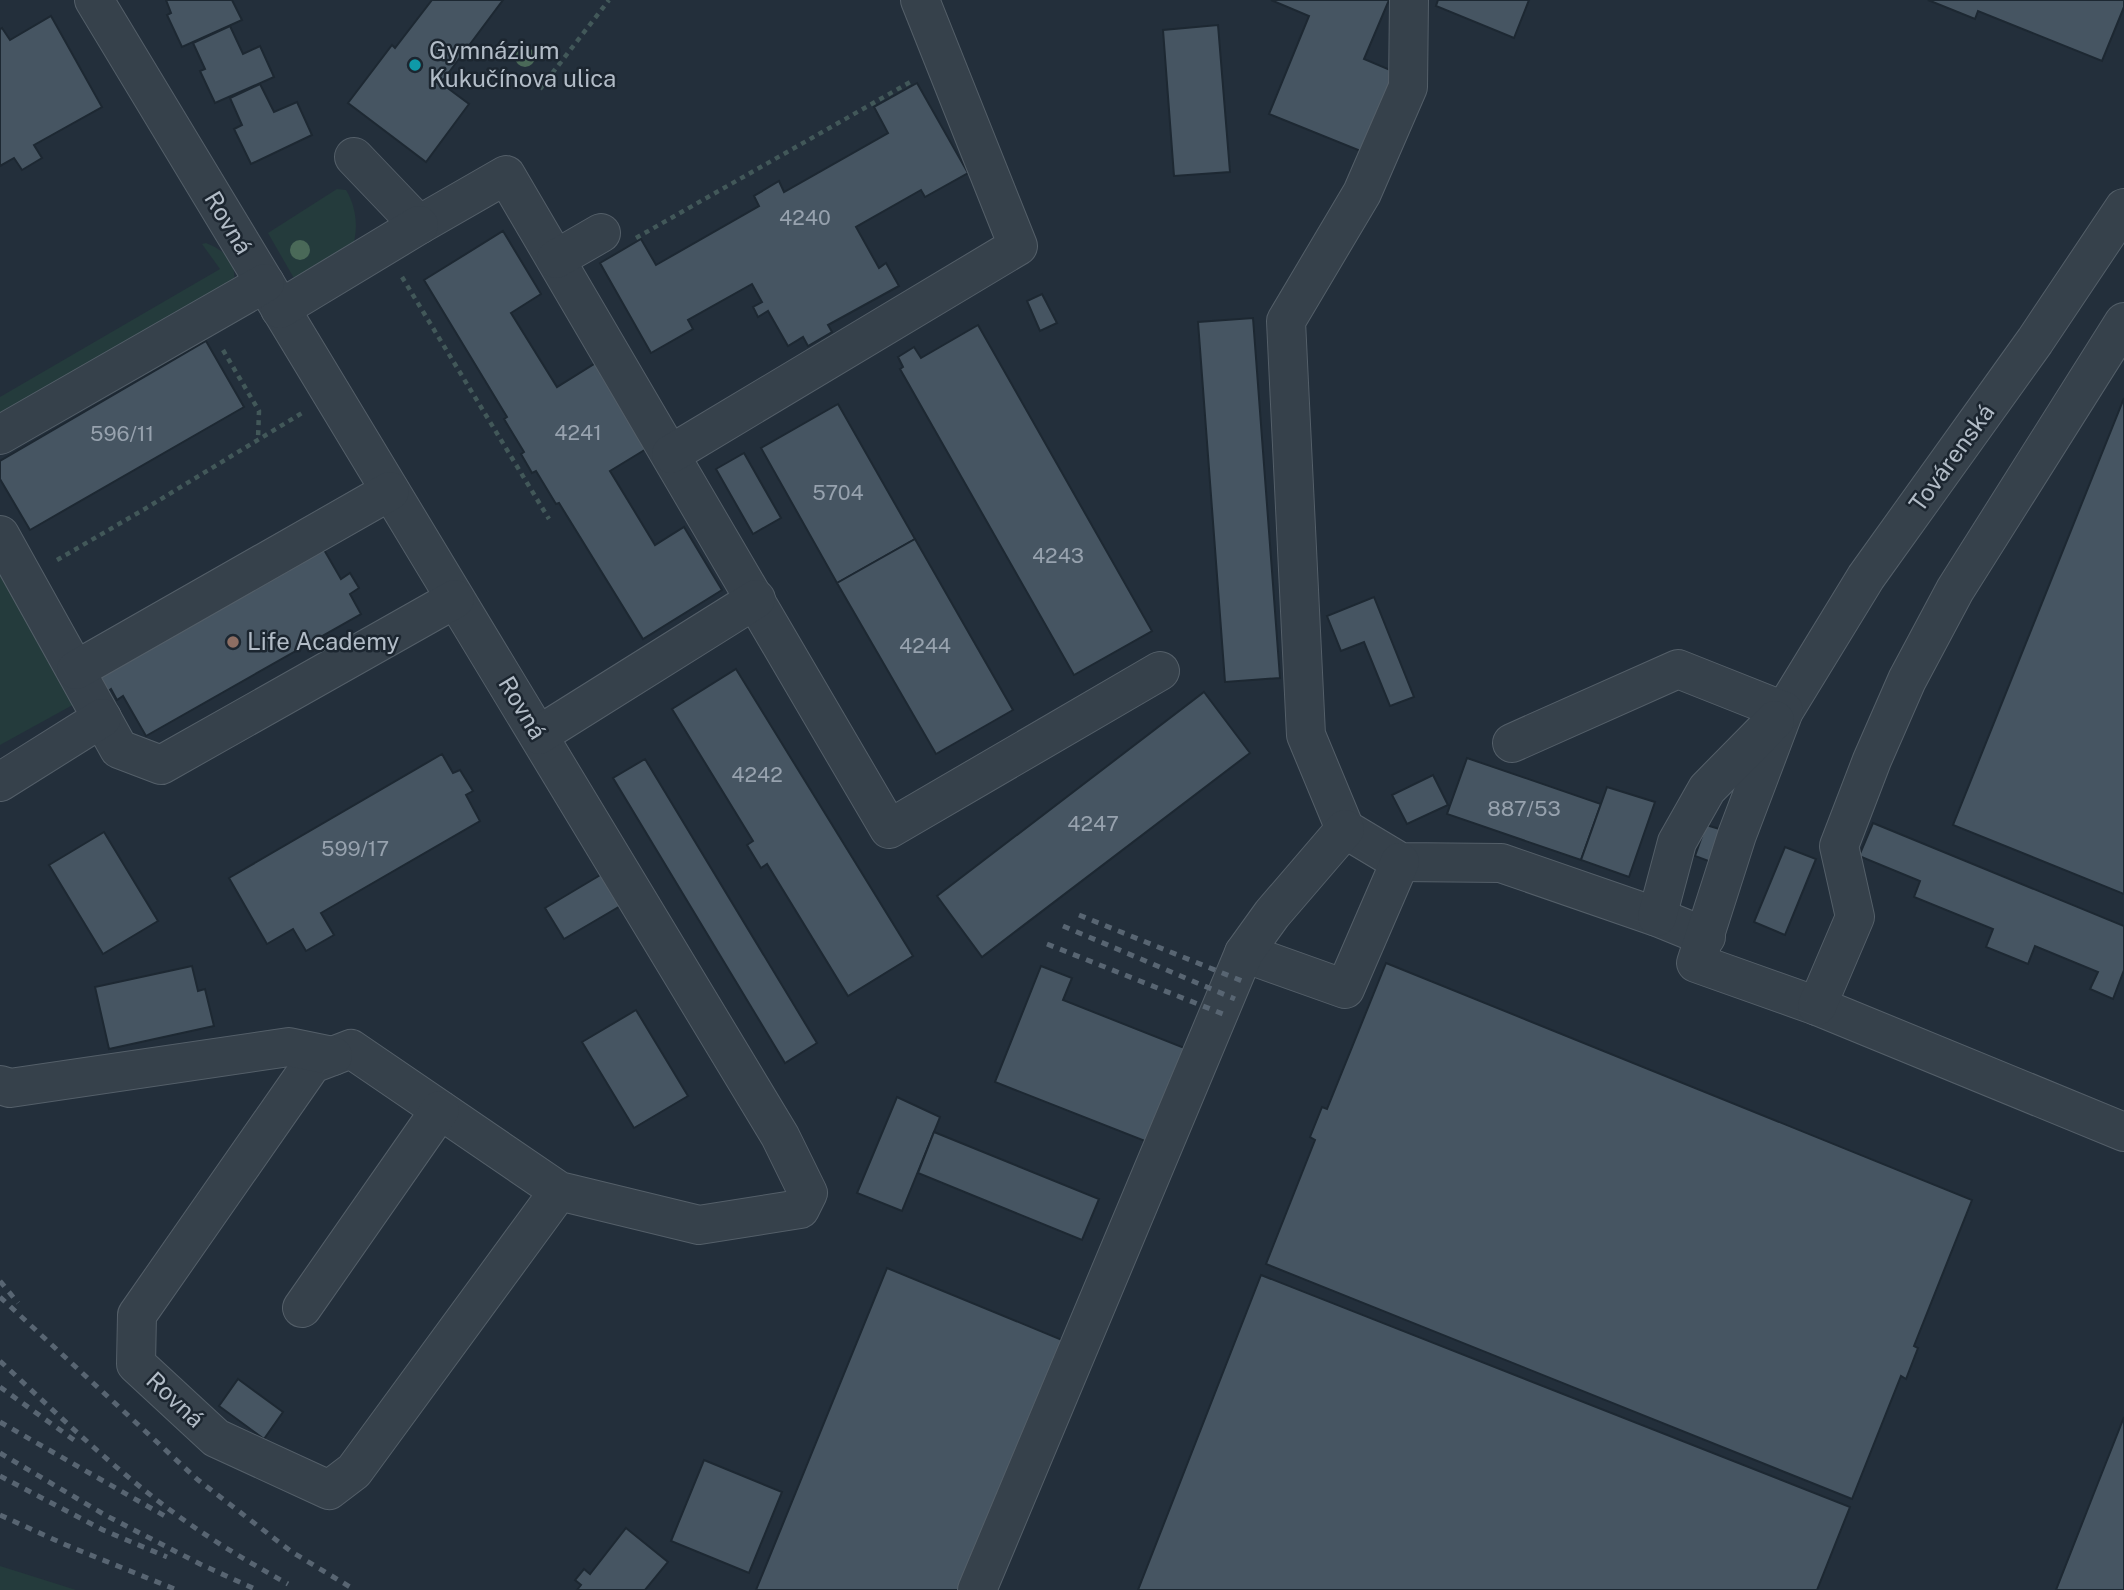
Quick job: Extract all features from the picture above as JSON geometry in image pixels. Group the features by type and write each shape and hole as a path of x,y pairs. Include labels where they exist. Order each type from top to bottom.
{"street":[{"name":"Rovná","path":"94,0 780,1136 808,1193 800,1209 699,1225 559,1191 351,1049 312,1064 137,1315 136,1364 216,1438 329,1490 354,1471 559,1191"},
{"path":"671,454 1018,246 920,0"},
{"path":"1409,0 1408,87 1362,193 1286,321 1306,735 1345,829 1400,862 1501,863 1657,917 1706,937"},
{"path":"354,157 419,225"},
{"path":"0,435 204,319 272,296 419,225 506,175 890,829 1160,671"},
{"name":"Továrenská","path":"1784,711 1867,577 2035,341 2124,208"},
{"path":"556,259 614,238"},
{"path":"1817,1006 1855,918 1839,846 1902,692 1955,590 2124,322"},
{"path":"76,670 390,491"},
{"path":"0,535 119,749 161,765 455,599"},
{"path":"538,735 756,599"},
{"path":"1512,743 1678,669 1784,711"},
{"path":"1657,917 1677,842 1707,789 1784,711"},
{"path":"1784,711 1737,835 1696,963 1817,1006 2124,1132"},
{"path":"0,782 102,718"},
{"path":"977,1590 1244,953 1272,914 1345,829"},
{"path":"1244,953 1345,989 1400,862"},
{"path":"0,1085 10,1088 289,1047 333,1056"},
{"path":"302,1308 440,1110"}],"path":[{"path":"540,89 609,0"},
{"path":"614,238 922,76"},
{"path":"398,269 549,519"},
{"path":"204,319 259,411 258,440"},
{"path":"24,579 332,395"}],"green space":[{"path":"337,189 346,190 355,212 356,228 351,251 295,280 268,233"},
{"path":"206,243 228,257 233,267 234,281 0,424 0,397 220,269 202,244"},
{"path":"0,559 78,702 0,745"},
{"path":"0,1566 76,1590 0,1590"}],"building":[{"path":"166,0 232,0 242,20 182,47 167,15 171,13"},
{"name":"Gymnázium Kukučínova ulica","path":"432,0 503,0 441,83 469,104 426,162 348,103 392,45 395,48"},
{"path":"1271,0 1389,0 1364,59 1395,72 1363,152 1269,114 1309,16"},
{"path":"1438,0 1529,0 1514,38 1436,6"},
{"path":"1928,0 2124,0 2124,7 2102,61 1978,11 1975,19"},
{"path":"51,16 102,107 34,145 42,158 22,170 14,158 0,166 0,29 2,28 10,40"},
{"path":"1218,25 1230,172 1174,176 1163,30"},
{"path":"230,26 243,54 260,46 274,77 215,103 200,71 205,69 193,43"},
{"path":"917,83 968,173 925,197 921,190 856,227 879,268 886,263 899,286 828,325 832,332 808,346 803,337 788,346 768,311 758,317 753,307 762,302 752,284 688,320 693,329 651,353 600,263 641,239 656,265 759,206 754,196 779,181 784,192 888,133 874,107"},
{"path":"260,84 274,112 297,102 312,135 251,164 234,129 242,125 230,98"},
{"path":"503,231 541,294 511,313 557,387 599,361 651,446 610,471 655,545 684,527 722,590 643,639 559,503 556,504 536,471 532,473 521,454 524,452 504,419 507,417 424,280"},
{"path":"1042,294 1057,323 1040,331 1027,301"},
{"path":"1253,318 1280,678 1225,682 1198,322"},
{"path":"978,325 1152,631 1074,675 900,369 903,367 898,357 914,347 921,358"},
{"path":"206,341 244,407 30,530 0,479 0,461"},
{"path":"2124,398 2124,894 1953,825"},
{"path":"838,404 915,539 837,583 761,448"},
{"path":"744,453 781,518 753,534 716,469"},
{"path":"915,539 1013,710 936,754 837,583"},
{"path":"323,548 341,579 350,573 359,588 350,594 361,614 146,736 123,696 117,700 111,689 107,692 99,676"},
{"path":"1374,597 1414,697 1390,706 1364,642 1341,651 1327,616"},
{"path":"736,669 913,956 848,996 767,864 761,868 747,845 753,841 672,709"},
{"path":"1204,692 1250,753 982,957 937,896"},
{"path":"442,754 453,773 460,770 473,791 466,795 480,821 321,913 334,935 306,951 293,929 267,944 229,878"},
{"path":"1467,758 1601,804 1581,860 1447,814"},
{"path":"645,759 817,1043 785,1063 613,778"},
{"path":"1433,775 1448,805 1407,824 1392,795"},
{"path":"1607,787 1655,802 1629,877 1581,860"},
{"path":"1873,823 2124,926 2124,970 2113,999 2090,989 2098,972 2035,946 2028,964 1986,947 1993,929 1914,897 1920,881 1859,856"},
{"path":"1706,825 1723,830 1711,862 1695,856"},
{"path":"104,832 158,921 103,954 49,865"},
{"path":"1785,847 1816,859 1785,935 1754,922"},
{"path":"602,874 622,905 564,939 545,908"},
{"path":"1386,963 1972,1200 1914,1346 1918,1348 1906,1379 1901,1376 1852,1499 1266,1264 1315,1140 1310,1137 1322,1107 1327,1109"},
{"path":"192,966 198,991 205,989 214,1026 109,1049 95,987"},
{"path":"1041,966 1072,978 1063,1000 1187,1049 1150,1143 995,1082"},
{"path":"636,1010 688,1096 634,1128 582,1042"},
{"path":"897,1097 940,1117 902,1211 857,1193"},
{"path":"934,1132 1099,1199 1082,1240 918,1173"},
{"path":"887,1268 1067,1342 967,1590 756,1590"},
{"path":"1261,1275 1850,1507 1817,1590 1138,1590"},
{"path":"238,1379 283,1412 264,1439 219,1406"},
{"path":"2124,1417 2124,1590 2056,1590 2094,1493"},
{"path":"704,1460 782,1492 749,1573 671,1541"},
{"path":"626,1528 668,1562 645,1590 577,1590 581,1585 575,1580 584,1569 590,1574"}],"railway":[{"path":"1079,915 1242,981"},
{"path":"1063,926 1235,999"},
{"path":"1047,944 1228,1016"},
{"path":"0,1281 18,1303"},
{"path":"0,1297 198,1480 292,1552 355,1590"},
{"path":"0,1361 101,1454 154,1498 219,1543 288,1584"},
{"path":"0,1387 74,1440"},
{"path":"0,1422 170,1519"},
{"path":"0,1453 105,1515 257,1590"},
{"path":"0,1476 103,1530 167,1557"},
{"path":"0,1515 177,1590"}],"place":[{"name":"Gymnázium Kukučínova ulica","path":"415,65"},
{"name":"Life Academy","path":"233,642"}]}
